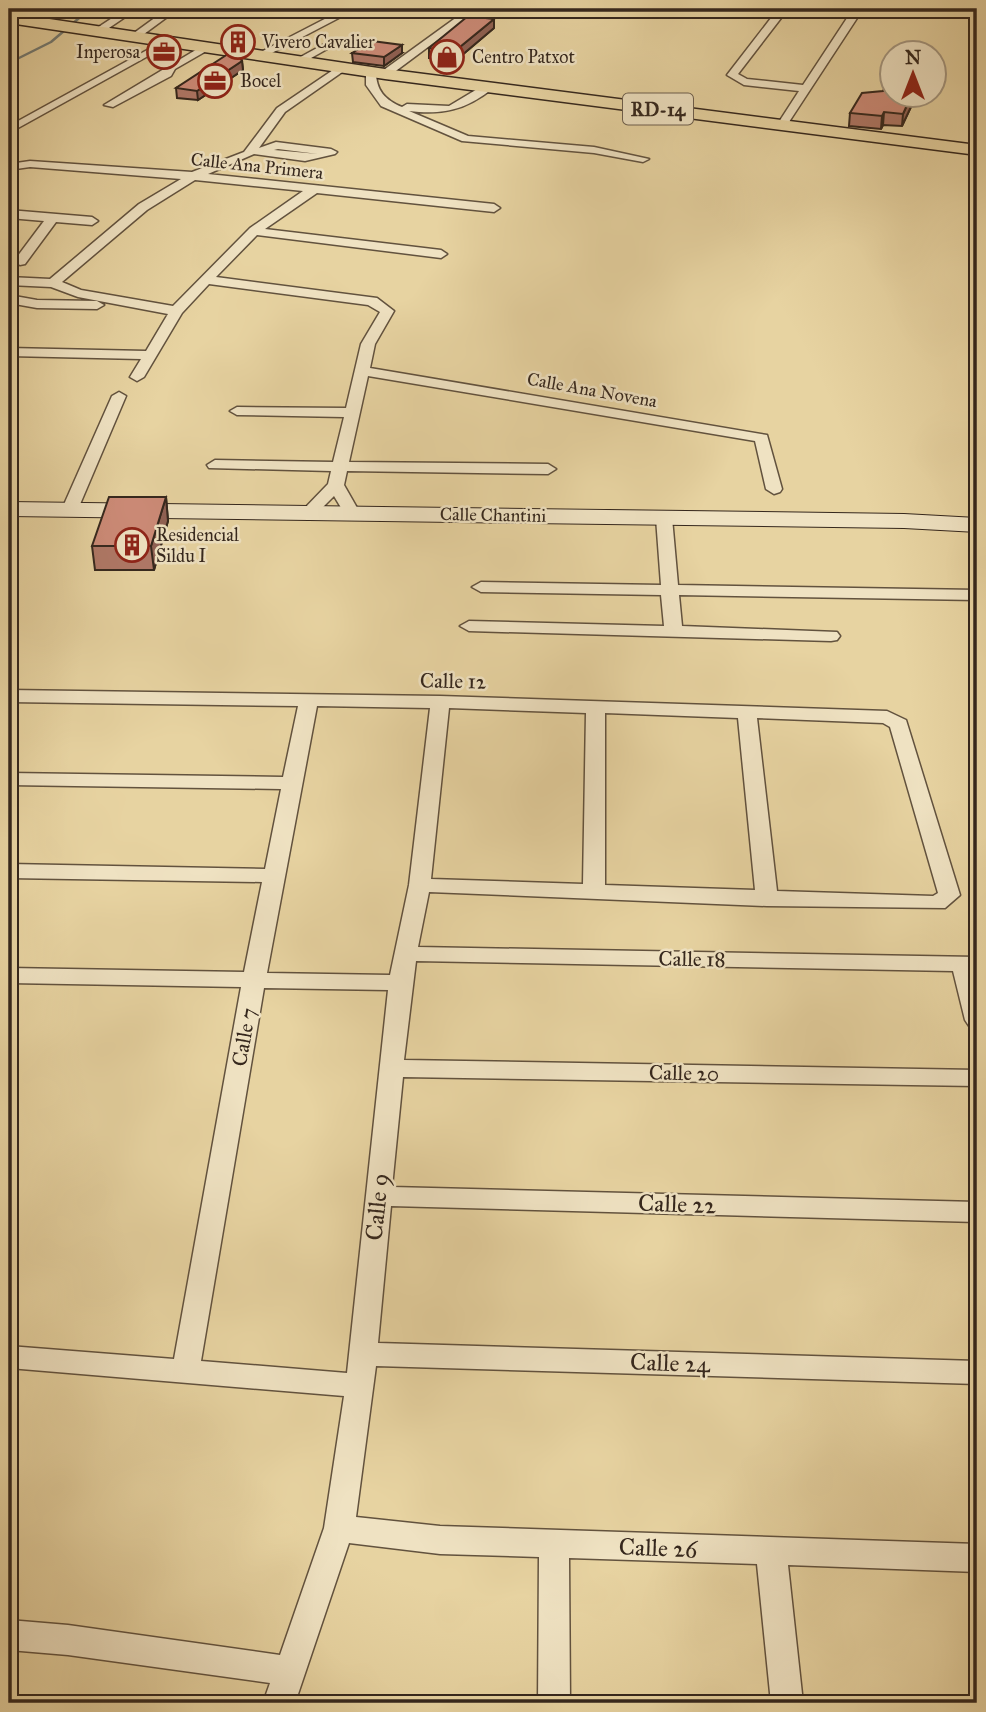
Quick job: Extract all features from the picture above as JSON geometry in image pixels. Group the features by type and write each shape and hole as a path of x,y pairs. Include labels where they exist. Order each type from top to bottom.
{"main road":[{"name":"RD-14","path":"9,20 488,87 786,118 977,150"},
{"name":"RD-14","path":"93,31 137,35 203,50 340,67"}],"street":[{"path":"93,31 132,9"},
{"path":"137,35 173,9"},
{"path":"262,54 351,9"},
{"path":"474,9 378,73 371,85 385,104 466,139 483,151"},
{"path":"783,9 732,75 744,82 808,97"},
{"path":"786,118 808,97 858,9"},
{"path":"963,9 977,10"},
{"path":"9,130 168,42"},
{"path":"300,60 331,44"},
{"path":"109,105 167,74 171,67 203,50"},
{"path":"53,283 144,207 192,176 255,152 281,110 340,67"},
{"path":"385,104 442,110 463,107 488,87"},
{"path":"466,139 594,150 643,159"},
{"path":"255,152 260,176 279,185"},
{"name":"Calle Ana Primera","path":"13,166 192,176 494,208"},
{"path":"137,377 176,311 205,280 254,231 314,189"},
{"path":"9,214 92,221"},
{"path":"20,261 52,218"},
{"path":"254,231 441,254"},
{"path":"205,280 372,301 385,307 387,314 368,344 336,485 309,512"},
{"path":"9,281 53,283 78,293 176,311"},
{"path":"9,299 51,305 122,301"},
{"path":"9,352 149,355"},
{"name":"Calle Ana Novena","path":"364,371 762,438 774,489"},
{"path":"70,509 119,396"},
{"path":"237,411 352,413"},
{"path":"215,465 548,469"},
{"path":"336,485 352,513"},
{"name":"Calle Chantini","path":"9,509 977,525"},
{"path":"664,518 673,631"},
{"path":"481,587 977,596"},
{"path":"469,626 831,636"},
{"name":"Calle 12","path":"9,696 440,702 895,719 899,724 949,895 937,903 767,898"},
{"name":"Calle 7","path":"185,1373 254,980 308,702"},
{"name":"Calle 9","path":"279,1703 339,1528 363,1354 400,983 420,885 440,702"},
{"path":"594,893 596,708"},
{"path":"420,885 767,898 747,713"},
{"path":"9,779 293,783"},
{"path":"9,871 275,876"},
{"name":"Calle 18","path":"406,954 970,964"},
{"path":"970,964 977,1020"},
{"path":"9,975 400,983"},
{"name":"Calle 20","path":"391,1068 977,1078"},
{"name":"Calle 22","path":"378,1196 977,1212"},
{"name":"Calle 24","path":"363,1354 977,1373"},
{"path":"9,1357 359,1386"},
{"name":"Calle 26","path":"339,1528 440,1540 977,1558"},
{"path":"554,1545 554,1703"},
{"path":"771,1552 787,1703"},
{"path":"9,1635 68,1640 289,1671"}],"building":[{"path":"468,16 494,19 455,51 429,48"},
{"path":"372,41 402,45 384,57 352,53"},
{"path":"234,50 242,61 197,91 176,88"},
{"path":"878,91 878,108 906,108 903,114 884,112 882,116 850,113 862,93"},
{"path":"109,497 166,497 151,546 92,546"}],"waterway":[{"path":"9,63 51,42 85,13 95,9"}],"place":[{"name":"Vivero Cavalier","path":"238,42"},
{"name":"Inperosa","path":"164,52"},
{"name":"Centro Patxot","path":"447,57"},
{"name":"Bocel","path":"215,81"},
{"name":"Residencial Sildu I","path":"132,545"}]}
